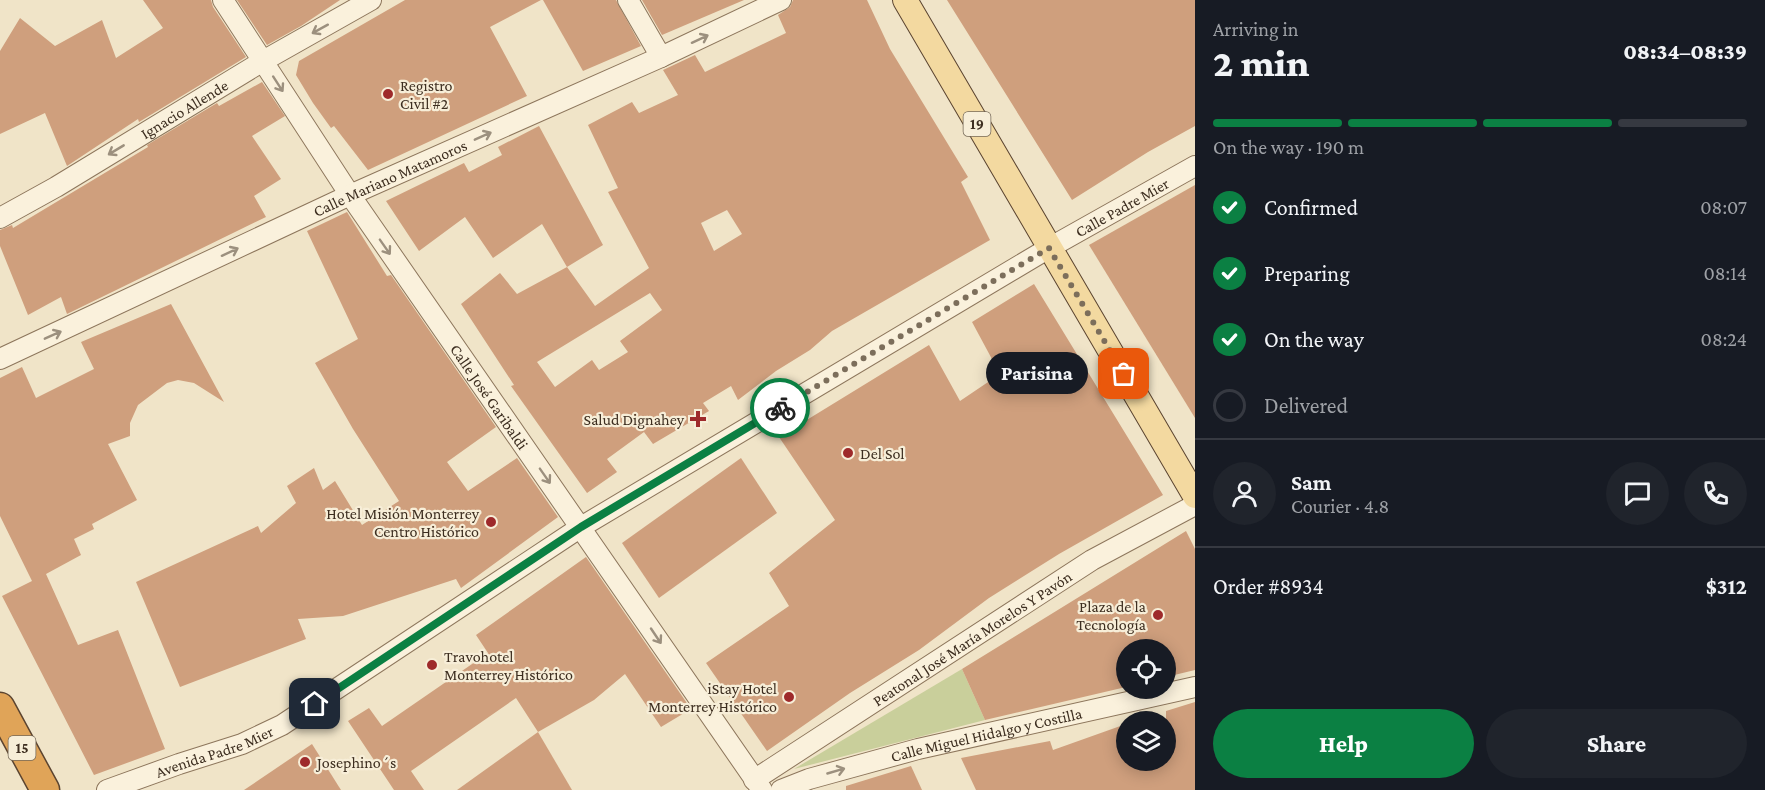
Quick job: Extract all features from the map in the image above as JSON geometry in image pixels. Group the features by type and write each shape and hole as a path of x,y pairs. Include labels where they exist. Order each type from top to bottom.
{"highway":[{"name":"15","path":"0,707 45,790"}],"main road":[{"name":"19","path":"905,0 1195,496"}],"street":[{"name":"Calle José Garibaldi","path":"223,0 350,195 758,785"},
{"name":"Ignacio Allende","path":"0,218 56,187 263,61 371,0"},
{"path":"628,0 661,57"},
{"name":"Calle Mariano Matamoros","path":"0,359 350,195 661,57 781,0"},
{"name":"Calle Padre Mier","path":"1049,248 1195,166"},
{"name":"Avenida Padre Mier","path":"107,790 242,744 282,725 581,527 1049,248"},
{"name":"Peatonal José María Morelos Y Pavón","path":"758,785 1092,560 1195,505"},
{"name":"Calle Miguel Hidalgo y Costilla","path":"781,790 812,784 918,748 1195,687"}],"green space":[{"path":"962,669 985,720 794,769"}],"building":[{"path":"143,0 211,0 213,7 246,57 139,122 138,119 67,166 45,113 0,134 0,51 20,18 55,46 102,20 116,58 163,28"},
{"path":"237,0 340,0 267,45"},
{"path":"405,0 541,0 490,27 527,96 368,170 334,126 331,128 313,103 296,75 299,61"},
{"path":"543,0 616,0 641,46 583,71"},
{"path":"642,0 744,0 662,35"},
{"path":"793,0 867,0 890,49 968,177 961,182 990,240 832,331 810,350 776,371 738,400 731,386 703,403 709,411 653,444 644,432 607,459 617,472 587,493 511,386 514,385 461,304 500,273 517,294 567,267 595,306 649,268 608,192 618,188 588,125 632,102 639,113 678,95 663,70 695,55 705,72 786,33 778,15 790,7","holes":["727,210 742,234 714,251 701,223","650,293 662,310 620,341 628,352 599,370 592,360 555,387 537,362"]},
{"path":"947,0 1195,0 1195,126 1148,152 1072,200"},
{"path":"262,82 285,116 252,136 281,179 254,196 266,217 67,314 61,297 28,315 0,246 0,230 12,225 13,228 217,103 219,106"},
{"path":"539,126 603,245 567,267 542,224 493,258 465,217 419,251 386,201 464,163 469,172 502,155 498,147"},
{"path":"1195,185 1195,418 1089,245"},
{"path":"347,212 387,276 391,275 496,427 447,462 468,491 517,458 558,517 461,588 456,579 343,616 298,619 306,639 180,687 136,582 258,526 261,533 296,503 287,486 314,468 323,490 335,481 362,525 399,501 353,429 315,363 358,339 307,231"},
{"path":"1034,284 1163,495 1059,554 989,598 919,650 850,693 767,751 706,663 789,606 769,573 835,520 779,437 929,345 960,401 1000,374 972,322"},
{"path":"171,304 224,402 194,383 178,380 167,383 138,405 130,423 130,436 108,444 137,500 92,524 94,529 74,539 81,555 46,574 78,645 118,630 165,749 94,775 2,596 32,581 0,516 0,378 22,367 36,398 94,369 81,342"},
{"path":"741,458 777,513 659,598 622,543"},
{"path":"1186,531 1195,549 1195,670 1176,675 1176,639 1116,639 1116,689 985,720 962,669"},
{"path":"586,557 691,709 661,727 625,674 594,700 538,732 516,698 411,771 424,790 394,790 348,721 369,708 382,726 488,653 476,635"},
{"path":"1195,702 1195,790 976,790 961,758 1050,741 1053,750 1116,728 1116,771 1176,771 1176,711 1166,711"},
{"path":"538,732 572,790 457,790"},
{"name":"Josephino´s","path":"312,744 341,790 244,790"},
{"path":"911,766 922,790 846,790 846,786"}],"way so far":[{"path":"780,408 1049,248 1124,374"}],"place":[{"name":"Registro Civil #2","path":"388,94"},
{"name":"Parisina","path":"1124,374"},
{"name":"Salud Dignahey","path":"698,419"},
{"name":"Del Sol","path":"848,453"},
{"name":"Hotel Misión Monterrey Centro Histórico","path":"491,522"},
{"name":"Plaza de la Tecnología","path":"1158,615"},
{"name":"Travohotel Monterrey Histórico","path":"432,665"},
{"name":"iStay Hotel Monterrey Histórico","path":"789,697"},
{"name":"Josephino´s","path":"305,762"}],"route":[{"path":"315,704 581,527 780,408"}]}
